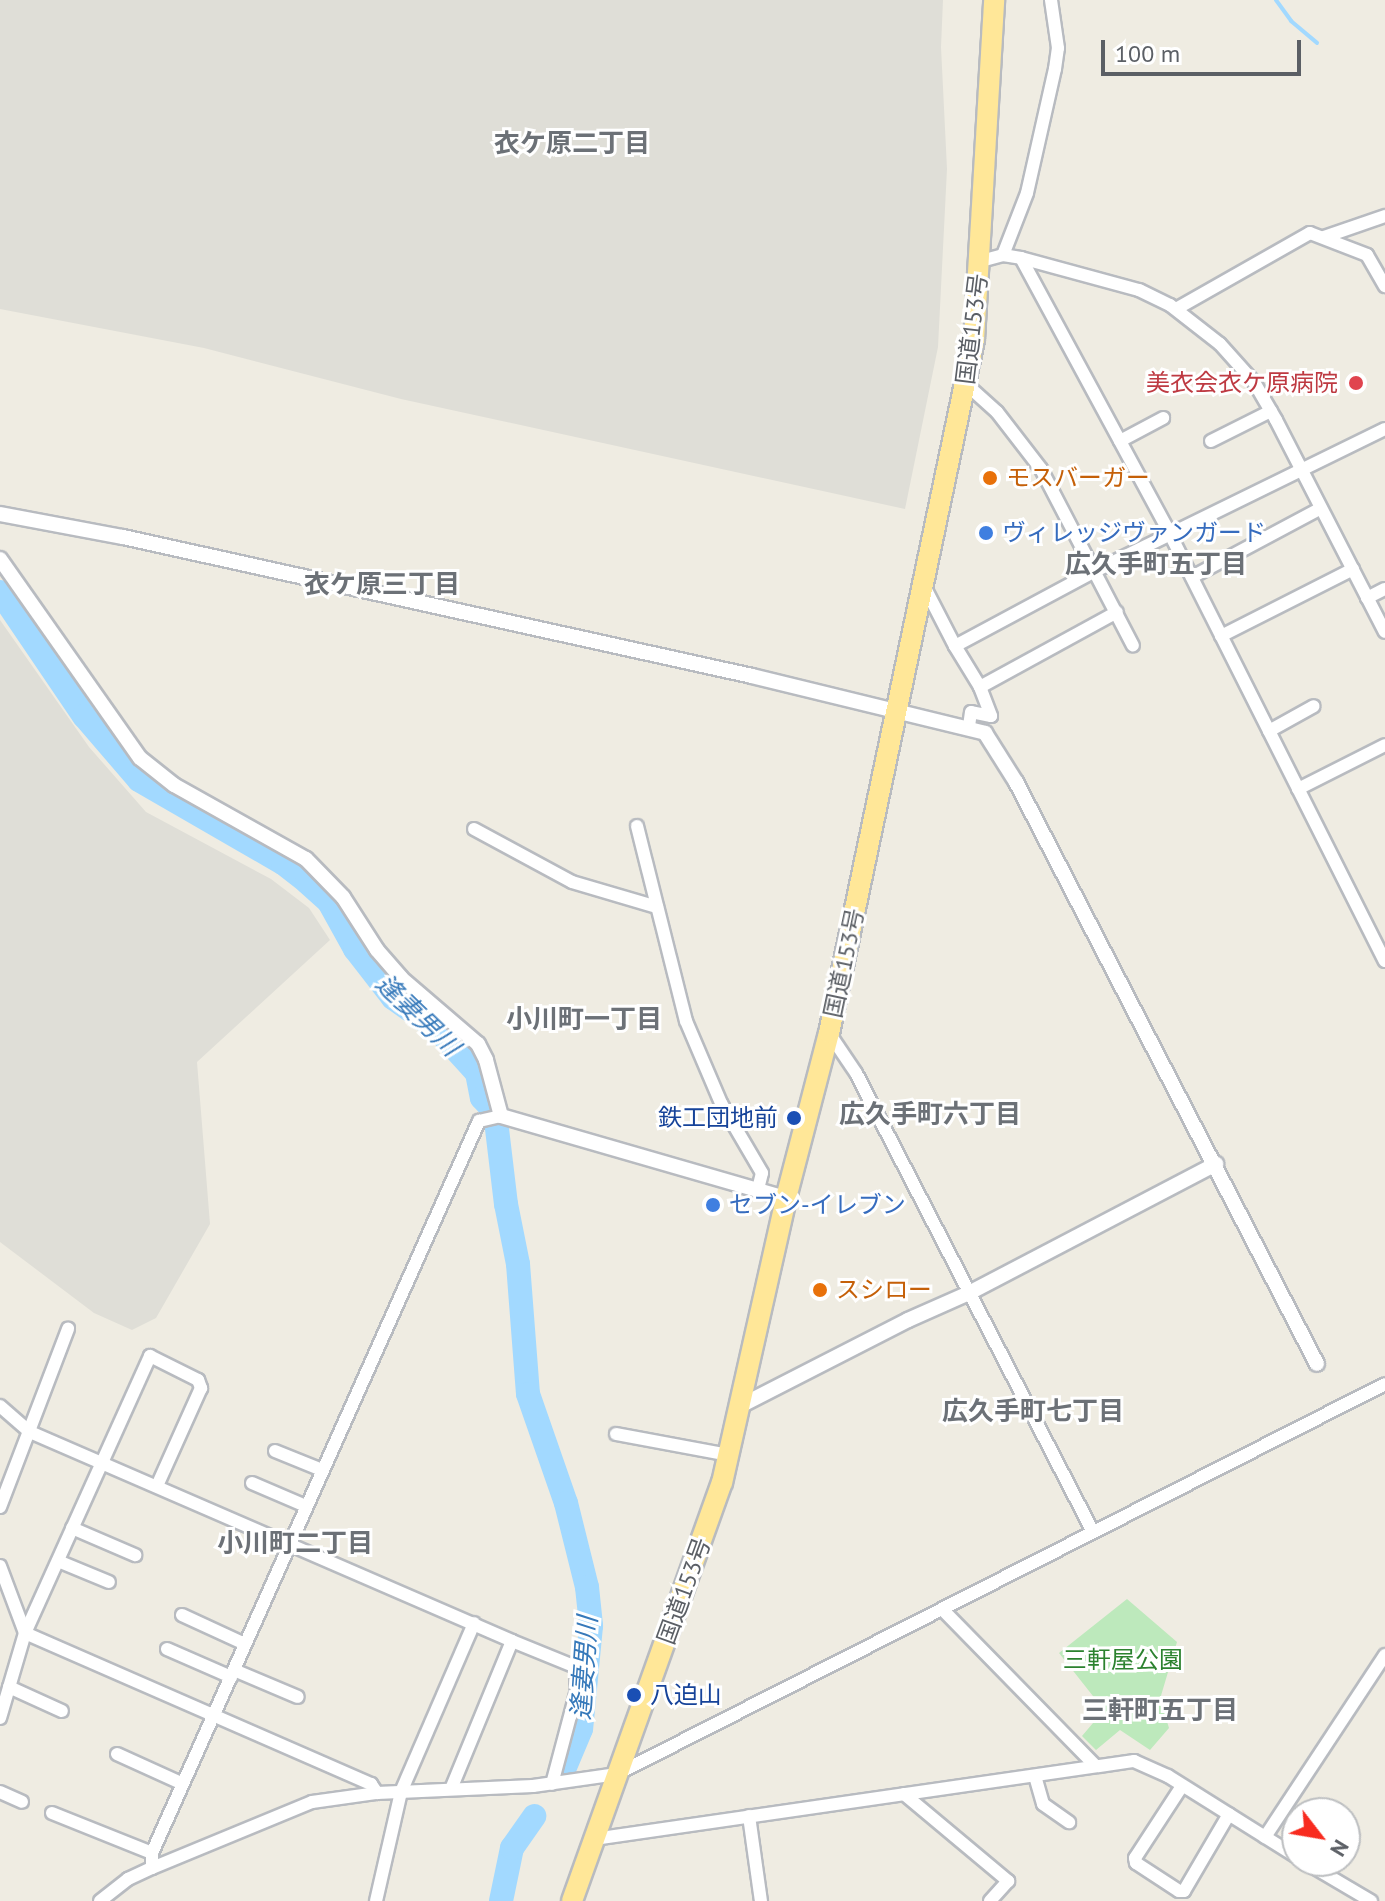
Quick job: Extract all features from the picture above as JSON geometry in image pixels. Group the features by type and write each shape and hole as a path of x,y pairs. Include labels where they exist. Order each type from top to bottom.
{"highway":[{"name":"国道153号","path":"572,1901 722,1483 742,1405 786,1198 829,1033 922,582 967,385 978,310 994,0"}],"street":[{"path":"1003,255 1027,193 1055,69 1058,48 1051,0"},
{"path":"1324,237 1385,216"},
{"path":"1176,309 1310,233 1367,255 1385,286"},
{"path":"981,261 1003,255 1021,258 1139,290 1176,309 1240,362 1271,411 1385,632"},
{"path":"1021,258 1170,534 1385,961"},
{"path":"967,385 997,412 1027,447 1133,646"},
{"path":"1211,441 1271,411"},
{"path":"1120,441 1163,418"},
{"path":"955,646 1095,571 1385,429"},
{"path":"1192,577 1321,508"},
{"path":"0,514 123,537 895,709 969,727 991,739 1216,1164 1317,1364"},
{"path":"0,559 140,758 174,785 281,842 306,859 333,884 381,957 478,1044 486,1060 501,1116"},
{"path":"1221,636 1353,569"},
{"path":"922,582 980,687 991,716 971,712 969,727"},
{"path":"1367,598 1385,589"},
{"path":"980,687 1117,612"},
{"path":"1269,731 1314,706"},
{"path":"1298,789 1385,745"},
{"path":"637,826 686,1021 721,1103 762,1173 758,1189"},
{"path":"474,829 572,882 657,907"},
{"path":"829,1033 856,1073 1093,1532"},
{"path":"152,1868 152,1853 479,1121 501,1116 786,1198"},
{"path":"742,1405 908,1320 969,1293 1216,1164"},
{"path":"0,1507 4,1482 30,1432 68,1329"},
{"path":"0,1715 25,1633 100,1460 150,1356 198,1380 201,1388 157,1486"},
{"path":"100,1901 128,1879 312,1802 377,1793 552,1784 617,1774 1385,1384"},
{"path":"0,1406 30,1432 576,1667 577,1690 552,1784"},
{"path":"616,1434 729,1455"},
{"path":"275,1451 322,1470"},
{"path":"252,1483 306,1506"},
{"path":"72,1528 135,1555"},
{"path":"58,1561 109,1582"},
{"path":"0,1566 25,1633 371,1784 377,1793"},
{"path":"942,1609 1095,1765"},
{"path":"182,1615 245,1644"},
{"path":"376,1901 401,1792 474,1623"},
{"path":"451,1789 512,1641"},
{"path":"167,1649 298,1697"},
{"path":"1265,1837 1385,1655"},
{"path":"9,1687 62,1711"},
{"path":"117,1754 183,1784"},
{"path":"594,1839 734,1822 749,1816 1134,1761 1149,1766 1281,1847"},
{"path":"1035,1776 1043,1804 1069,1822"},
{"path":"1182,1786 1135,1858 1136,1863 1179,1891 1184,1891 1229,1814"},
{"path":"0,1792 22,1802"},
{"path":"904,1794 1008,1881 990,1901"},
{"path":"52,1813 152,1853"},
{"path":"749,1816 761,1901"},
{"path":"1330,1877 1370,1901"}],"shaded area":[{"path":"0,0 943,0 941,47 947,169 938,347 905,509 401,399 204,348 0,309"},
{"path":"0,620 89,747 146,812 271,879 309,908 330,940 197,1062 210,1224 156,1318 132,1330 94,1313 0,1242"}],"green space":[{"name":"三軒屋公園","path":"1127,1599 1177,1642 1160,1699 1169,1728 1150,1750 1120,1730 1096,1750 1082,1736 1104,1710 1059,1653"}],"waterway":[{"path":"1276,0 1291,21 1317,43"},
{"name":"逢妻男川","path":"0,592 84,716 139,780 283,863 307,882 329,902 355,949 393,998 437,1029 477,1073 482,1098 495,1112 506,1204 518,1264 528,1394 566,1503 587,1587 591,1626 581,1729 565,1767"},
{"name":"逢妻男川","path":"501,1901 512,1848 534,1816"}],"place":[{"name":"美衣会衣ケ原病院","path":"1356,383"},
{"name":"モスバーガー","path":"990,478"},
{"name":"ヴィレッジヴァンガード","path":"986,533"},
{"name":"鉄工団地前","path":"794,1118"},
{"name":"セブン-イレブン","path":"713,1205"},
{"name":"スシロー","path":"820,1290"},
{"name":"八迫山","path":"634,1695"}],"district":[{"name":"衣ケ原二丁目","path":"572,143"},
{"name":"広久手町五丁目","path":"1156,564"},
{"name":"衣ケ原三丁目","path":"382,584"},
{"name":"小川町一丁目","path":"584,1019"},
{"name":"広久手町六丁目","path":"930,1114"},
{"name":"広久手町七丁目","path":"1033,1411"},
{"name":"小川町二丁目","path":"295,1543"},
{"name":"三軒町五丁目","path":"1160,1710"}]}
